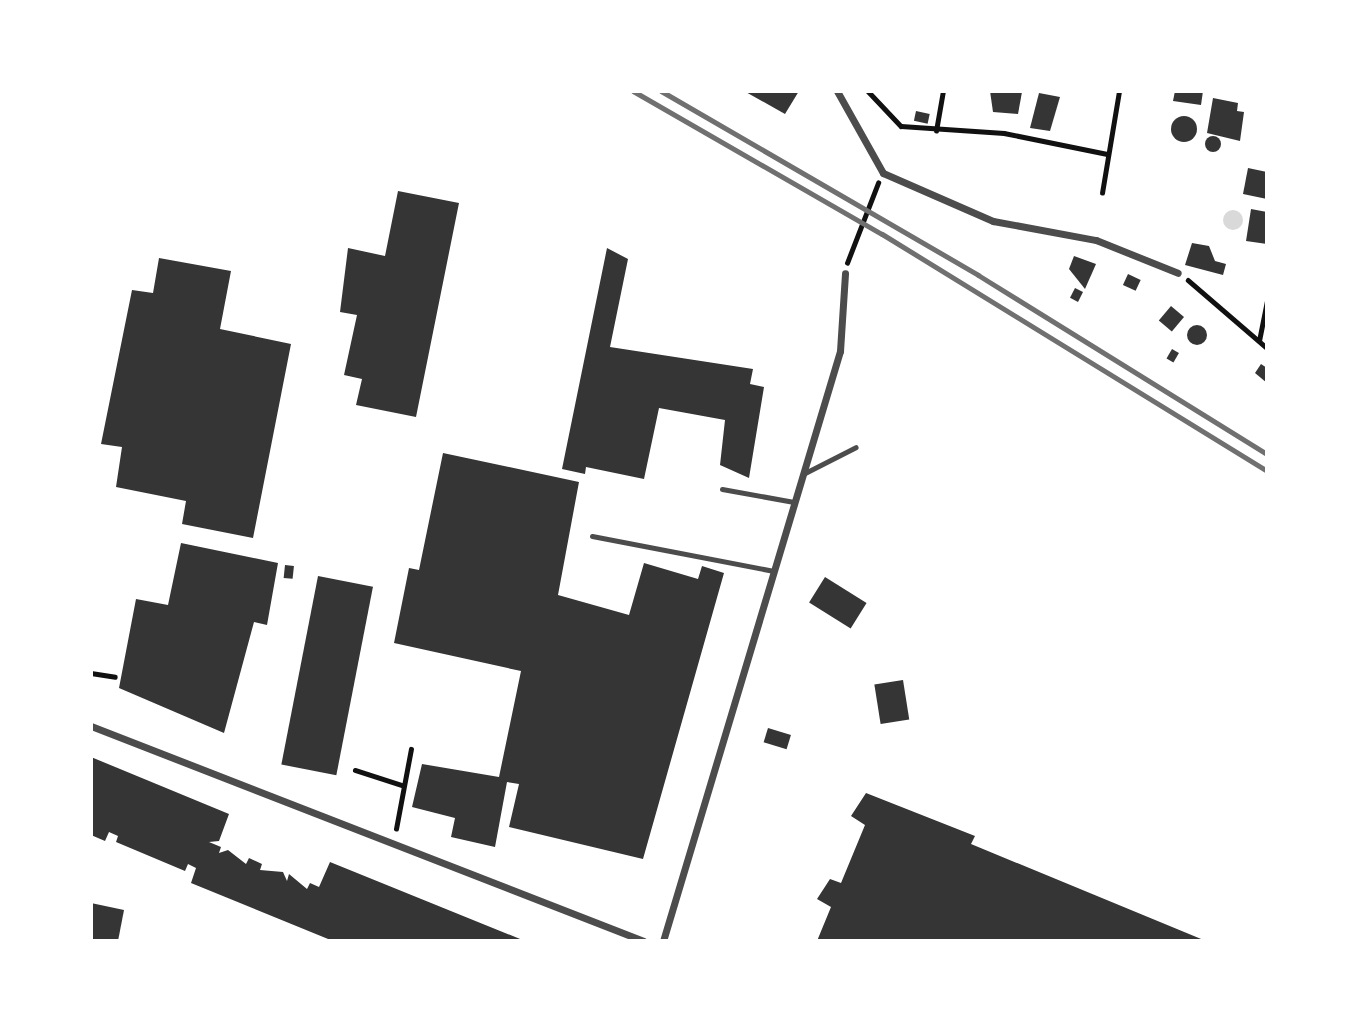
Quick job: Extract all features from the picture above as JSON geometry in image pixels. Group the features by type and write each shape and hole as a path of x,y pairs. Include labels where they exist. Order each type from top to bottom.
{"street":[{"path":"837,91 883,173 993,221 1096,240 1178,273"},
{"path":"663,941 842,345 845,273"},
{"path":"91,726 644,941"}],"lane":[{"path":"803,474 856,447"},
{"path":"722,488 794,502"},
{"path":"592,536 774,571"}],"path":[{"path":"869,91 901,127 1004,133 1107,154"},
{"path":"936,131 943,91"},
{"path":"1102,193 1119,91"},
{"path":"845,273 850,243 883,173"},
{"path":"1178,273 1267,348"},
{"path":"1259,341 1267,301"},
{"path":"91,673 115,677"},
{"path":"394,844 402,785 411,749"},
{"path":"355,771 402,785"}],"shaded area":[{"path":"1233,210 1240,213 1243,220 1240,227 1233,230 1226,227 1223,220 1226,213"}],"building":[{"path":"744,91 799,91 785,114"},
{"path":"990,91 1022,92 1018,114 993,112"},
{"path":"1175,91 1203,91 1201,105 1173,101"},
{"path":"1039,93 1060,97 1050,131 1030,128"},
{"path":"1213,98 1238,103 1237,111 1244,112 1240,141 1207,133"},
{"path":"916,111 930,114 928,124 914,121"},
{"path":"1184,116 1193,120 1197,129 1193,138 1184,142 1175,138 1171,129 1175,120"},
{"path":"1213,136 1221,144 1213,152 1205,144"},
{"path":"1248,168 1267,172 1267,199 1243,194"},
{"path":"398,191 459,203 416,417 356,405 362,379 344,375 357,315 340,312 348,248 385,256"},
{"path":"1251,209 1267,212 1267,244 1246,241"},
{"path":"1192,243 1209,246 1215,261 1226,264 1223,275 1185,265"},
{"path":"607,248 628,259 610,347 753,369 750,384 764,387 749,478 720,465 725,420 659,408 644,479 586,467 585,474 562,469"},
{"path":"1074,256 1096,264 1085,289 1069,269"},
{"path":"159,258 231,271 220,329 291,344 253,538 182,524 186,501 116,487 122,447 101,444 132,290 153,293"},
{"path":"1128,274 1141,280 1136,291 1123,285"},
{"path":"1075,288 1083,292 1078,302 1070,298"},
{"path":"1171,306 1184,317 1172,331 1159,321"},
{"path":"1193,325 1201,325 1207,335 1201,345 1193,345 1187,339 1187,331"},
{"path":"1172,349 1179,353 1173,363 1166,359"},
{"path":"1261,364 1267,368 1267,383 1255,373"},
{"path":"443,453 579,482 558,595 629,615 644,563 698,579 702,566 724,573 643,859 509,827 519,784 507,782 495,847 451,837 455,818 412,807 422,764 499,777 521,671 394,643 409,568 419,570"},
{"path":"181,543 278,563 267,625 254,622 224,733 119,688 136,599 168,605"},
{"path":"285,565 294,566 293,579 284,578"},
{"path":"318,576 373,587 336,775 281,764"},
{"path":"825,577 867,603 851,628 809,602"},
{"path":"903,680 909,720 881,724 874,685"},
{"path":"768,728 791,735 787,749 764,742"},
{"path":"91,757 229,814 219,841 209,842 221,847 219,853 228,850 246,864 249,858 262,864 260,870 283,872 287,881 289,874 307,889 310,883 319,887 330,862 525,941 333,941 191,883 196,868 188,864 185,871 116,842 118,836 109,832 105,841 91,835"},
{"path":"866,793 975,836 971,844 1206,941 817,941 831,907 817,899 830,879 841,883 865,825 851,816"},
{"path":"91,903 124,910 118,941 91,941"}],"railway":[{"path":"633,91 882,234 1267,471"},
{"path":"661,91 978,275 1267,454"}]}
